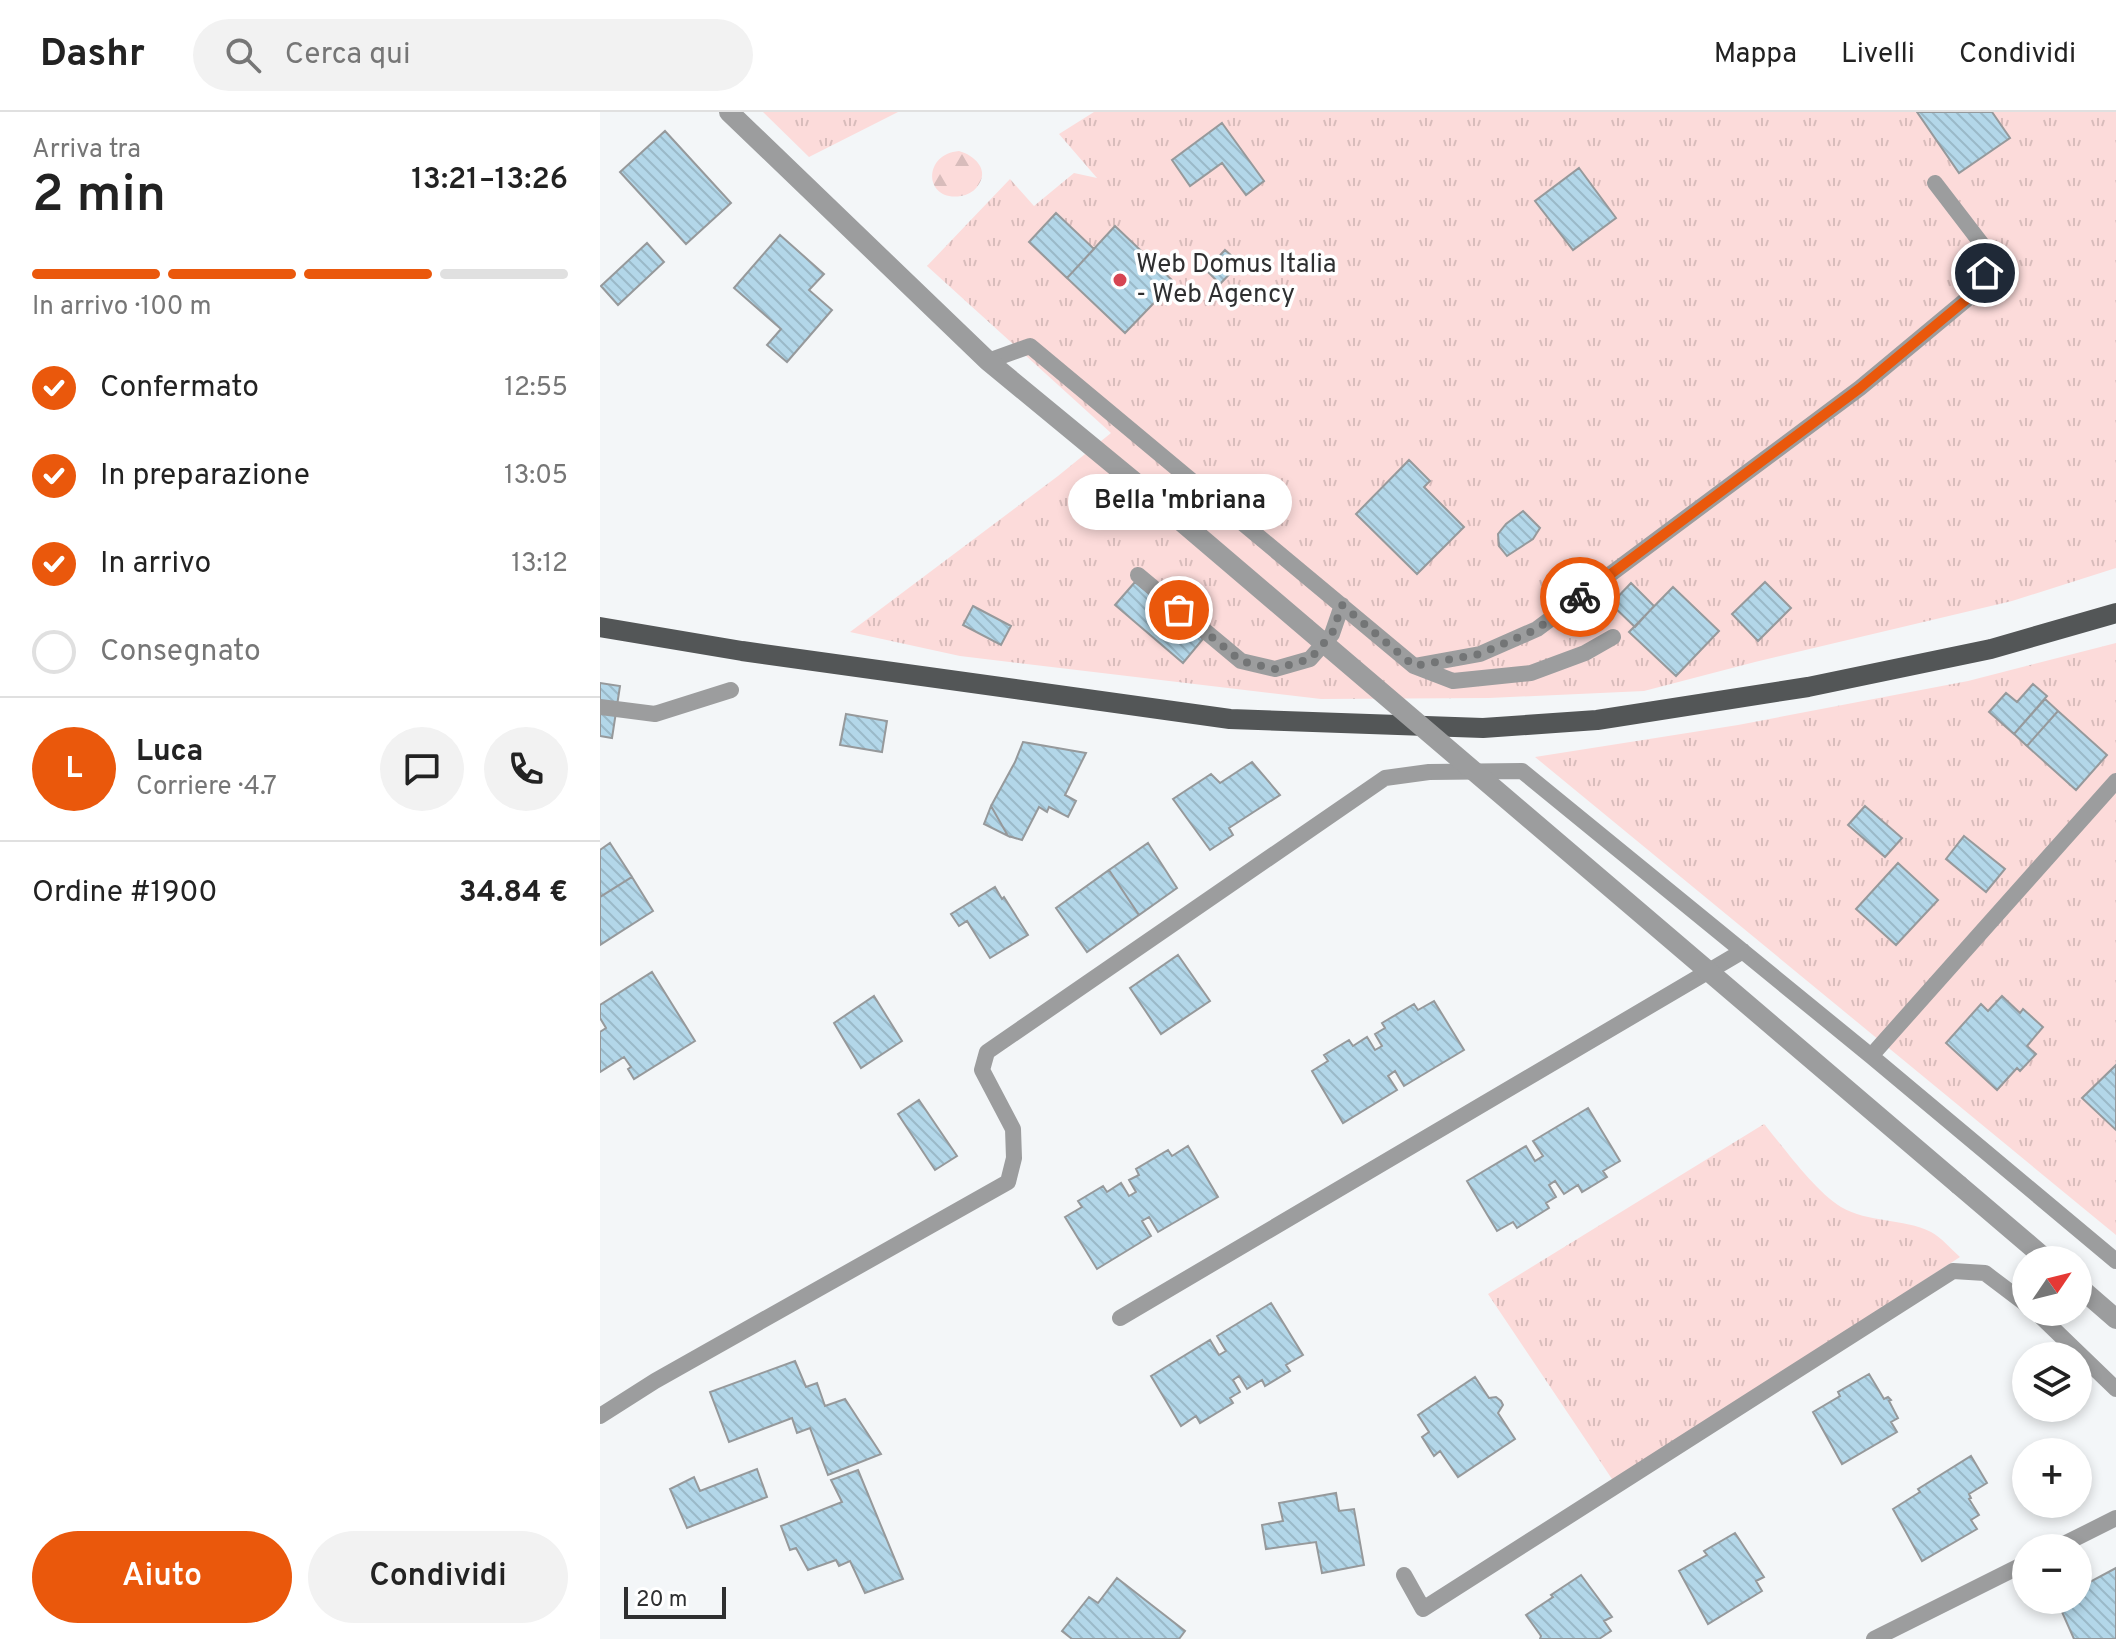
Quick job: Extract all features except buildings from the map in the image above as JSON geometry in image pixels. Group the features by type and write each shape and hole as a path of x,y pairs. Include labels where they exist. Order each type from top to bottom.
{"main road":[{"path":"600,627 742,651 1230,719 1483,728 1597,720 1808,687 1991,649 2116,613"}],"street":[{"path":"729,112 988,361 1142,488 2031,1246"},
{"path":"2092,1298 2116,1319"}],"lane":[{"path":"1414,666 1480,654 1537,629 1860,388 1979,289 1991,256 1935,183"},
{"path":"988,361 1030,346 1414,666 1453,681 1531,673 1585,653 1613,637"},
{"path":"1138,575 1241,661 1275,669 1310,659 1332,634 1342,605"},
{"path":"600,707 655,714 731,690"},
{"path":"600,1416 668,1374 1008,1182 1014,1158 1013,1129 982,1070 987,1052 1385,778 1429,772 1522,771 2116,1261"},
{"path":"1871,1056 2116,781"},
{"path":"1120,1318 1743,951"},
{"path":"1404,1575 1423,1609 1953,1271 1985,1273 2012,1293"},
{"path":"2051,1326 2116,1389"},
{"path":"2084,1534 2116,1518"},
{"path":"1874,1639 2012,1570"}],"green space":[{"path":"763,112 898,112 809,157"},
{"path":"1094,112 2116,112 2116,568 2012,601 1644,691 1489,698 1321,699 960,656 850,632 1111,433 927,266 1010,179 1034,206 1074,173 1097,178 1059,134"},
{"path":"959,151 979,164 981,181 968,194 949,196 934,185 934,168 938,160"},
{"path":"2116,643 2116,1235 1535,757 1738,725 1968,681"},
{"path":"1764,1124 1810,1180 1841,1207 1863,1216 1909,1224 1931,1232 1960,1257 1614,1482 1488,1294"}],"way so far":[{"path":"1179,610 1241,661 1275,669 1310,659 1332,634 1342,605 1414,666 1480,654 1537,629 1580,597"}],"place":[{"name":"Web Domus Italia - Web Agency","path":"1120,280"},
{"name":"Bella 'mbriana","path":"1179,610"}],"route":[{"path":"1580,597 1860,388 1979,289 1985,273"}]}
